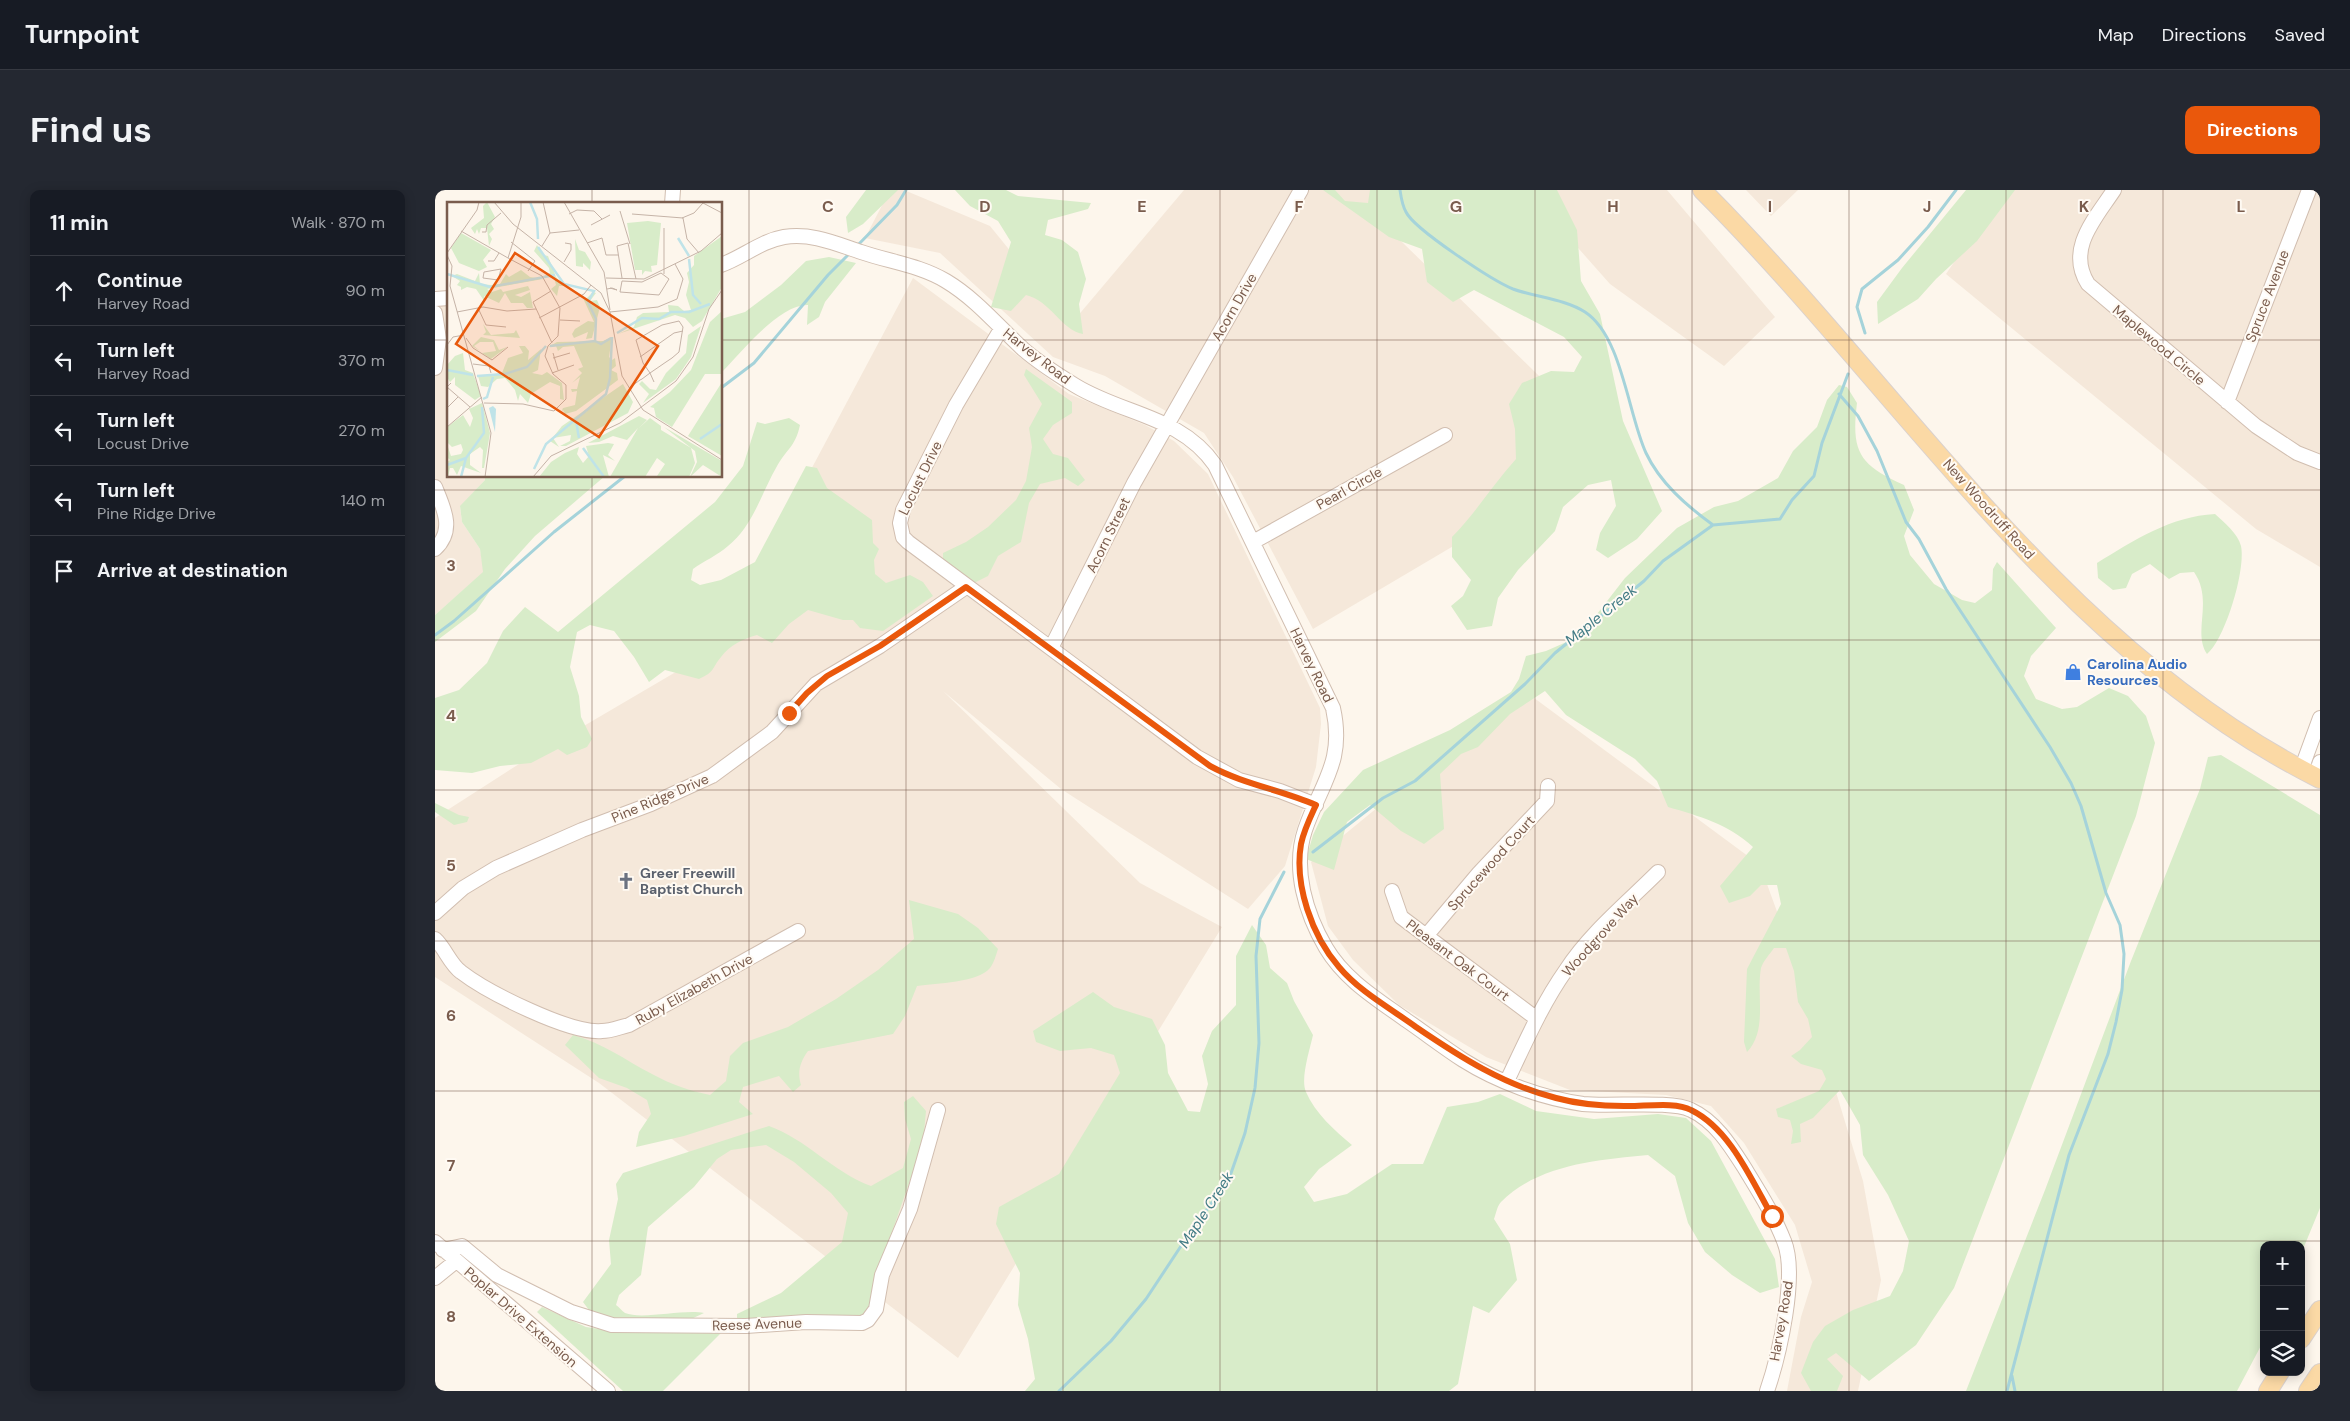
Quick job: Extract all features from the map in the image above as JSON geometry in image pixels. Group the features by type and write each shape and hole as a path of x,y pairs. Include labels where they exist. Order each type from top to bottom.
{"main road":[{"name":"New Woodruff Road","path":"1702,190 1759,250 2023,548 2100,626 2182,692 2314,772"},
{"path":"2305,1333 2320,1310"},
{"path":"2308,1391 2320,1373"},
{"path":"2268,1391 2277,1376"}],"street":[{"name":"Acorn Drive","path":"1167,423 1301,190"},
{"name":"Maplewood Circle","path":"2114,190 2081,244 2079,260 2082,275 2095,291 2227,402 2282,444 2320,462"},
{"name":"Spruce Avenue","path":"2227,402 2309,190"},
{"name":"Harvey Road","path":"723,264 764,243 784,237 812,236 911,265 945,281 977,304 1038,360 1078,387 1122,408 1167,423 1196,442 1207,452 1253,542 1333,708 1337,724 1335,758 1301,844 1303,888 1315,926 1339,967 1369,994 1464,1060 1527,1090 1584,1104 1688,1108 1712,1123 1751,1179 1785,1242 1789,1266 1788,1292 1781,1335 1767,1391"},
{"path":"435,313 439,339 435,368"},
{"name":"Locust Drive","path":"1001,328 956,405 901,516 901,530 908,542 966,587 1210,766 1239,780 1280,791 1316,805"},
{"name":"Acorn Street","path":"1051,648 1134,483 1167,423"},
{"name":"Pearl Circle","path":"1253,542 1445,435"},
{"path":"435,487 444,510 447,526 442,542 435,549"},
{"name":"Pine Ridge Drive","path":"435,912 463,888 496,868 582,830 651,804 712,776 772,732 817,684 880,646 966,587"},
{"path":"2314,772 2320,718"},
{"name":"Sprucewood Court","path":"1426,936 1479,873 1547,801 1548,786"},
{"name":"Woodgrove Way","path":"1507,1081 1537,1018 1567,968 1601,929 1658,872"},
{"name":"Pleasant Oak Court","path":"1392,891 1401,917 1537,1018"},
{"name":"Ruby Elizabeth Drive","path":"435,939 443,946 459,971 480,984 519,1005 567,1025 601,1032 629,1025 798,931"},
{"name":"Reese Avenue","path":"439,1246 462,1246 497,1275 571,1312 612,1326 746,1326 806,1322 862,1323 868,1320 875,1309 882,1275 910,1209 938,1110"},
{"name":"Poplar Drive Extension","path":"439,1246 608,1391"},
{"path":"435,1278 456,1261"}],"shaded area":[{"path":"890,190 904,190 990,226 1042,290 1076,318 1184,190 1389,190 1401,241 1578,414 1577,473 1313,629 1233,477 1204,433 1105,376 1053,357 940,253 865,238"},
{"path":"1520,190 1667,190 1775,317 1724,366 1610,284 1548,214"},
{"path":"1746,190 1798,190 1771,216"},
{"path":"2003,190 2320,190 2320,567 2256,529 1946,274"},
{"path":"913,278 1069,394 1145,425 1174,441 1208,474 1320,708 1321,724 1316,767 1285,866 1248,909 1061,789 943,691 1140,883 1222,927 958,1358 599,1083 435,977 435,818 519,764 800,599 757,571"},
{"path":"447,305 447,478 485,478 485,480 460,507 462,522 480,549 484,572 435,615 435,306"},
{"path":"1522,689 1760,865 1802,980 1863,1181 1881,1280 1858,1391 1787,1391 1801,1317 1812,1282 1795,1225 1744,1143 1711,1106 1666,1095 1570,1090 1486,1057 1399,1005 1353,960 1328,926 1311,862"}],"green space":[{"path":"866,190 898,190 863,224 848,233 846,217"},
{"path":"955,190 1006,190 1018,196 1091,203 1088,209 1048,220 1045,235 1062,240 1078,252 1086,279 1079,304 1083,334 1068,327 1042,303 1026,295 1011,311 991,307 1011,242 998,221 970,206"},
{"path":"1323,190 1335,190 1345,201 1368,203 1370,190 1557,190 1577,230 1581,281 1600,314 1623,421 1662,511 1637,539 1608,558 1596,550 1600,533 1616,506 1611,480 1588,485 1563,507 1555,531 1518,570 1498,598 1492,626 1467,630 1451,606 1463,596 1471,580 1452,557 1452,537 1516,459 1515,429 1509,404 1522,383 1551,371 1574,372 1582,357 1564,337 1474,290 1453,302 1427,282 1422,249 1389,237"},
{"path":"1966,190 2015,190 1977,241 1936,279 1918,299 1878,324 1877,302 1902,268"},
{"path":"829,257 856,263 825,302 819,317 807,325 808,305 785,312 761,331 723,371 723,318 745,312 781,285 806,261"},
{"path":"1026,369 1072,402 1072,413 1053,425 1043,439 1053,454 1068,458 1085,480 1078,486 1065,478 1040,484 1029,503 1021,542 998,556 988,576 972,584 943,563 943,553 966,542 988,527 1016,500 1026,481 1032,447 1029,428 1042,404 1024,375"},
{"path":"1839,385 1847,387 1857,403 1855,434 1861,455 1877,471 1904,485 1914,510 1904,536 1910,555 1934,584 1962,600 1975,603 1992,590 1993,569 1997,562 2056,628 2031,656 2024,676 2036,699 2062,709 2077,707 2109,688 2128,696 2146,716 2155,743 2136,816 1954,1288 1916,1345 1869,1381 1836,1353 1827,1359 1843,1376 1837,1391 1811,1391 1801,1373 1813,1342 1825,1326 1853,1310 1890,1296 1903,1271 1909,1241 1888,1195 1863,1155 1860,1125 1840,1090 1813,1118 1800,1124 1801,1142 1791,1144 1793,1131 1790,1120 1778,1117 1776,1109 1819,1091 1826,1079 1822,1070 1801,1064 1791,1056 1800,1050 1812,1037 1808,1019 1798,1002 1794,971 1786,948 1774,948 1762,965 1759,1023 1753,1043 1747,1052 1744,1042 1747,969 1781,904 1777,885 1761,885 1750,896 1729,903 1720,886 1753,847 1734,832 1702,818 1668,807 1657,781 1635,759 1566,715 1545,691 1510,714 1478,747 1461,754 1440,774 1444,829 1424,844 1401,831 1370,805 1347,822 1334,870 1306,859 1313,835 1324,812 1363,770 1450,730 1511,692 1519,679 1526,656 1546,651 1580,636 1625,578 1677,528 1714,507 1738,501 1778,478 1793,451 1817,427 1827,400"},
{"path":"789,418 800,425 798,433 793,444 776,468 744,529 728,546 693,569 691,580 700,585 721,580 755,562 806,466 817,468 827,488 872,520 873,543 879,549 874,560 875,574 886,583 910,575 923,582 933,596 883,631 860,628 853,620 843,620 808,610 789,624 772,643 757,635 733,646 718,661 711,672 699,679 665,670 649,682 634,657 614,631 590,625 577,632 570,667 579,696 581,717 592,739 587,747 567,755 558,749 531,763 500,766 472,773 435,770 435,698 459,690 487,663 503,631 525,607 558,632 715,502 743,466 757,422 765,424"},
{"path":"485,478 603,478 535,536 505,569 476,611 435,642 435,615 483,572 480,549 462,522 460,506"},
{"path":"2215,514 2237,537 2241,546 2242,557 2237,587 2227,620 2214,646 2207,654 2201,636 2202,594 2200,583 2194,572 2180,573 2169,579 2150,564 2132,574 2126,588 2113,590 2098,578 2097,563 2153,531 2183,519"},
{"path":"2221,755 2320,815 2320,1208 2305,1244 2305,1241 2260,1241 2260,1348 2237,1391 1966,1391 2045,1190 2131,961 2200,789 2208,757"},
{"path":"435,803 459,815 469,817 467,822 454,825 435,812"},
{"path":"909,900 958,914 978,928 998,949 990,968 976,977 917,986 905,1016 893,1034 808,1051 800,1067 801,1085 793,1092 779,1076 743,1087 739,1102 753,1114 684,1136 636,1147 639,1132 651,1114 647,1100 627,1088 599,1078 565,1045 573,1035 584,1038 666,1081 710,1095 726,1081 730,1056 743,1043 788,1027 836,999 878,970 914,939"},
{"path":"1252,925 1266,945 1270,968 1287,983 1294,1001 1313,1035 1304,1080 1306,1092 1320,1114 1332,1128 1352,1145 1319,1169 1304,1187 1314,1202 1347,1194 1392,1164 1423,1164 1447,1107 1478,1102 1500,1094 1536,1111 1594,1119 1658,1114 1686,1118 1711,1141 1775,1259 1779,1287 1760,1293 1732,1275 1705,1252 1688,1223 1675,1176 1648,1155 1609,1159 1570,1166 1533,1179 1516,1189 1500,1204 1494,1219 1510,1244 1517,1280 1489,1313 1473,1306 1458,1384 1449,1391 1025,1391 1035,1379 1028,1339 1018,1305 1020,1273 996,1224 999,1207 1059,1174 1120,1073 1114,1055 1091,1048 1060,1051 1036,1042 1033,1031 1093,992 1114,1007 1152,1019 1165,1045 1168,1073 1188,1111 1200,1112 1208,1084 1202,1056 1212,1031 1236,1005 1236,956"},
{"path":"913,1096 926,1111 923,1143 885,1252 874,1299 866,1316 850,1319 737,1320 737,1314 781,1293 842,1242 848,1213 831,1193 794,1162 766,1145 731,1150 717,1159 694,1187 648,1227 641,1275 619,1295 616,1305 625,1313 632,1315 685,1312 704,1313 689,1320 615,1320 592,1314 583,1302 611,1264 609,1240 618,1199 616,1184 623,1173 769,1126 795,1139 844,1173 871,1186 903,1168 911,1139 905,1119 904,1102"},
{"path":"542,1307 586,1327 626,1333 723,1331 663,1391 623,1391 537,1312"}],"waterway":[{"path":"856,247 897,205 906,190"},
{"path":"1400,190 1404,207 1412,220 1455,254 1513,289 1568,304 1585,312 1598,323 1616,357 1640,437 1652,464 1666,484 1713,525"},
{"name":"Maple Creek","path":"1865,333 1857,307 1862,289 1898,260 1928,227 1956,190"},
{"path":"723,386 754,363 828,275 850,253"},
{"name":"Maple Creek","path":"1313,852 1383,798 1415,781 1525,684 1555,653 1644,581 1663,561 1713,525 1780,519 1792,500 1814,476 1822,443 1848,374"},
{"path":"1839,394 1858,416 1877,451 1906,522 1919,539 1946,589 2050,747 2071,783 2081,806 2106,893 2120,925 2124,954 2122,990 2116,1022 2108,1054 2069,1155 2007,1391"},
{"path":"435,635 454,621 554,532 622,478"},
{"name":"Maple Creek","path":"1059,1391 1111,1341 1146,1299 1229,1179 1245,1133 1255,1088 1259,1043 1256,956 1260,919 1284,872"},
{"path":"2012,1376 2015,1391"}],"place":[{"name":"Carolina Audio Resources","path":"2073,672"},
{"name":"Greer Freewill Baptist Church","path":"626,881"}],"route":[{"path":"789,713 807,693 827,676 880,646 966,587 1210,766 1239,780 1280,791 1316,805 1301,844 1301,873 1306,905 1326,948 1339,967 1369,994 1464,1060 1527,1090 1584,1104 1605,1106 1673,1106 1688,1108 1702,1115 1712,1123 1741,1162 1772,1216"}]}
